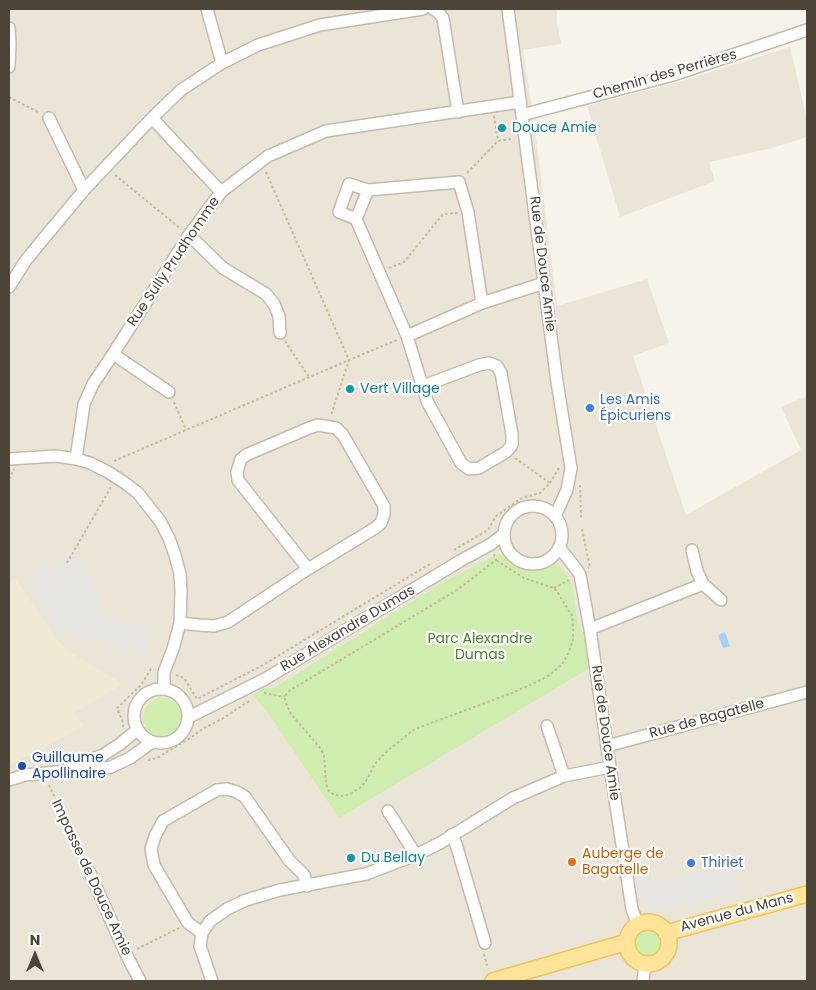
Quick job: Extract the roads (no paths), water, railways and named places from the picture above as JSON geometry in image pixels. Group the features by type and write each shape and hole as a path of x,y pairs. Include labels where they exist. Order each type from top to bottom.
{"main road":[{"name":"Avenue du Mans","path":"666,933 807,894"},
{"path":"649,922 656,924 666,933 669,945 664,956 653,963 645,964 632,957 627,942 630,932 638,925 649,922"},
{"path":"491,977 627,942"}],"street":[{"path":"207,9 222,64"},
{"path":"9,287 26,260 84,190 181,90 258,44 320,25 423,9"},
{"path":"433,9 443,18 458,112"},
{"name":"Rue de Douce Amie","path":"508,9 557,382 571,468 566,490 555,516"},
{"path":"9,28 9,68"},
{"name":"Chemin des Perrières","path":"522,115 673,75 807,30"},
{"name":"Rue Sully Prudhomme","path":"76,459 84,404 93,384 189,235 221,192 268,156 326,131 520,102"},
{"path":"49,118 84,190"},
{"path":"152,118 221,192"},
{"path":"423,386 479,364 489,363 497,366 512,434 512,445 506,452 479,468 469,469 461,463 427,401 407,336 356,219 339,212 349,184 368,190 459,182 468,212 482,303"},
{"path":"356,219 368,190"},
{"path":"189,235 223,268 266,294 274,304 279,316 280,333"},
{"path":"407,336 482,303 544,283"},
{"path":"114,354 169,392"},
{"path":"180,623 214,626 228,622 381,523 384,506 380,498 343,435 336,428 328,426 318,425 308,428 246,455 241,459 236,472 238,480 308,569"},
{"path":"9,459 56,456 90,463 138,493 150,507 169,538 180,574 180,623 164,672 164,689"},
{"path":"528,506 538,506 555,516 560,526 561,538 559,547 553,555 545,561 536,564 526,563 517,559 510,552 505,544 504,534 506,524 511,516 528,506"},
{"name":"Rue Alexandre Dumas","path":"189,717 265,679 491,544 504,534"},
{"name":"Rue de Douce Amie","path":"559,547 580,575 590,629 632,909 638,925"},
{"path":"692,550 703,584 720,600"},
{"path":"590,629 703,584"},
{"path":"164,689 175,692 182,699 188,707 189,717 188,725 183,734 167,744 152,742 144,738 134,722 137,704 146,694 154,690 164,689"},
{"name":"Rue de Bagatelle","path":"607,746 807,692"},
{"path":"547,726 564,776"},
{"path":"57,772 103,756 138,730"},
{"path":"9,780 25,775 89,771 111,767 130,758 152,742"},
{"path":"212,981 200,946 202,933 210,921 227,909 246,900 280,890 366,874 416,855 440,843 513,798 564,776 610,767"},
{"path":"202,933 188,923 154,865 151,849 163,821 217,790 227,789 245,797 289,860 304,875 307,886"},
{"path":"388,811 416,855"},
{"path":"452,835 485,943"},
{"name":"Impasse de Douce Amie","path":"89,871 140,981"},
{"path":"643,981 645,964"}],"water":[{"path":"725,632 730,646 723,648 718,635"}],"place":[{"name":"Douce Amie","path":"502,128"},
{"name":"Vert Village","path":"350,389"},
{"name":"Les Amis Épicuriens","path":"590,408"},
{"name":"Guillaume Apollinaire","path":"22,766"},
{"name":"Du Bellay","path":"351,858"},
{"name":"Auberge de Bagatelle","path":"572,862"},
{"name":"Thiriet","path":"691,863"}],"park label":[{"name":"Parc Alexandre Dumas","path":"480,648"}]}
